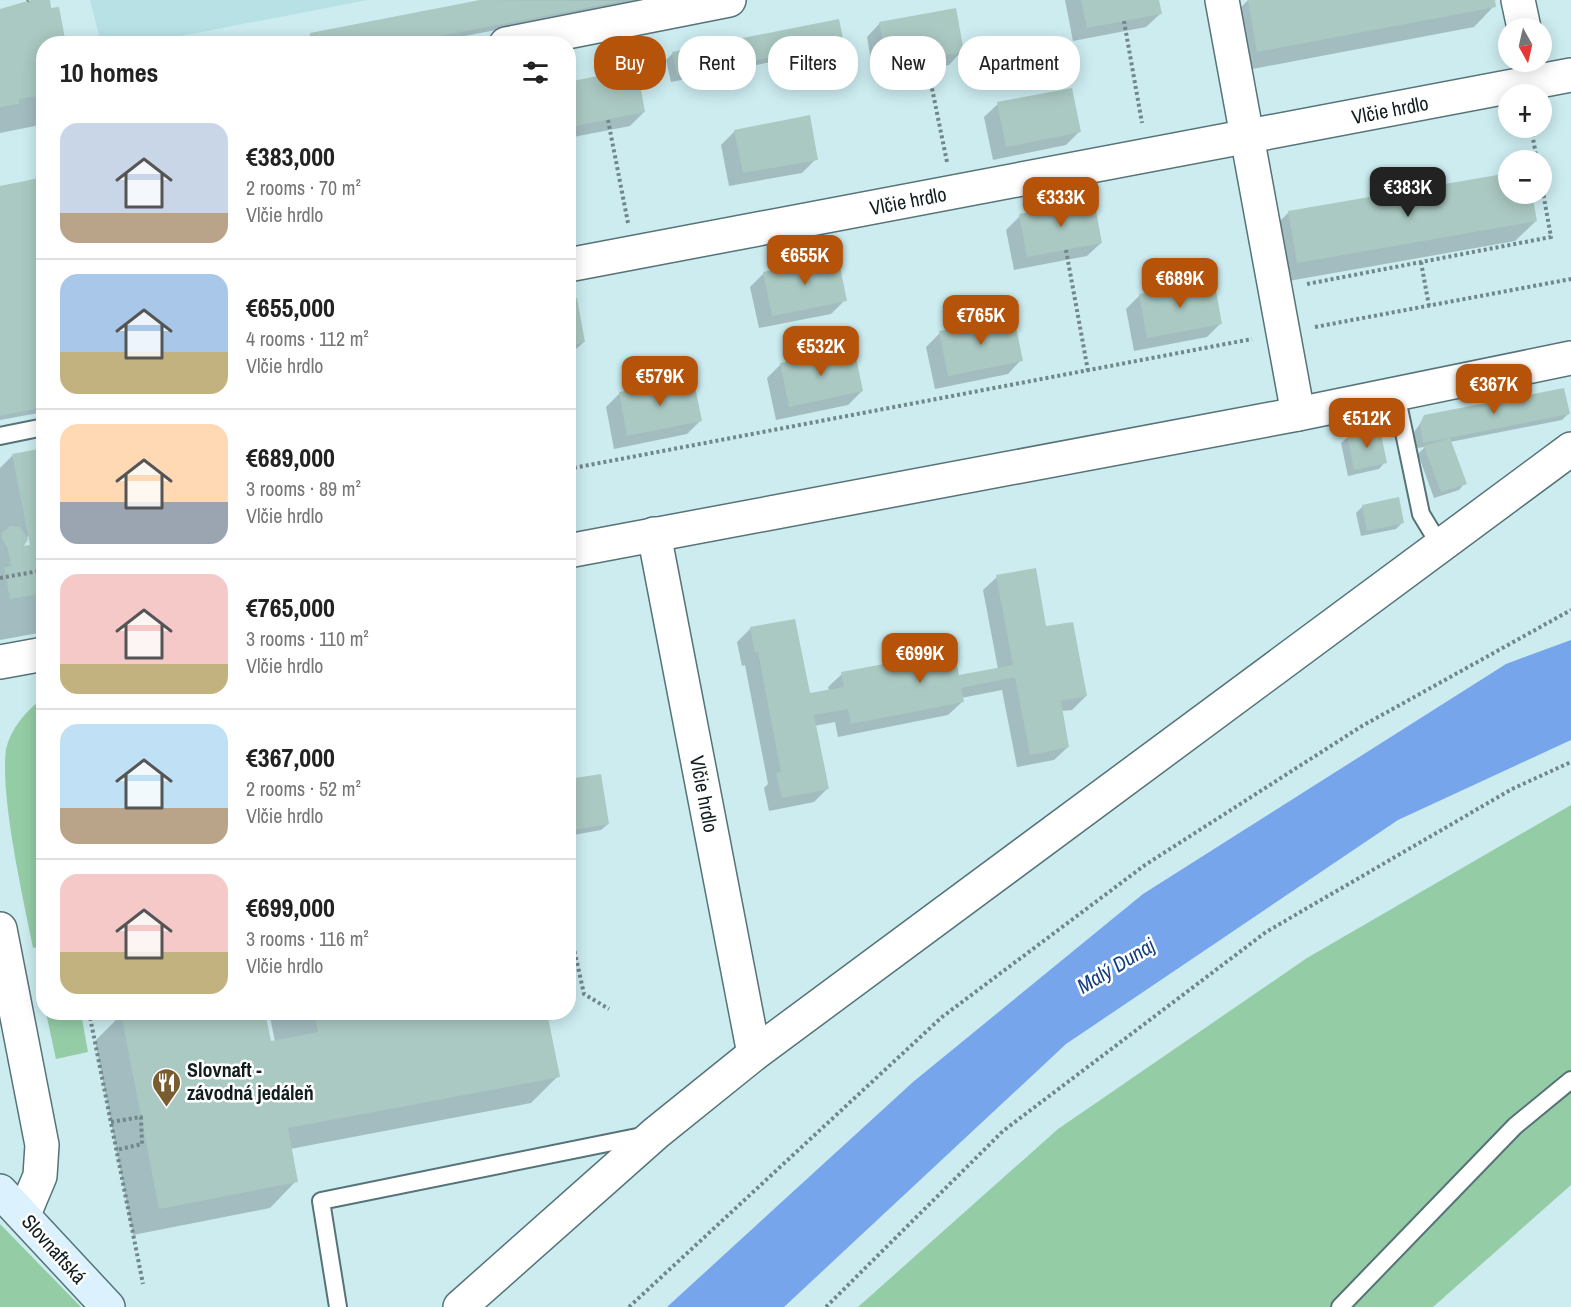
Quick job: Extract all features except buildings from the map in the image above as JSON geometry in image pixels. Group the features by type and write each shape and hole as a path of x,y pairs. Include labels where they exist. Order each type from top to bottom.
{"main road":[{"name":"Slovnaftská","path":"0,1191 24,1214 108,1307"}],"street":[{"path":"547,36 729,0"},
{"path":"1222,0 1281,334 1298,414"},
{"path":"1518,0 1522,18"},
{"name":"Vlčie hrdlo","path":"576,264 1247,138 1532,72 1571,75"},
{"path":"576,549 1298,414 1571,358"},
{"path":"460,1307 656,1133 754,1054 1571,449"},
{"name":"Vlčie hrdlo","path":"654,534 754,1054"},
{"path":"0,662 36,655"},
{"path":"0,929 42,1145 40,1176 24,1214"}],"lane":[{"path":"1396,394 1421,514 1441,547"},
{"path":"0,436 36,429"},
{"path":"1340,1307 1515,1126 1571,1080"},
{"path":"338,1307 321,1201 656,1133"}],"path":[{"path":"1124,21 1148,156"},
{"path":"932,90 953,193"},
{"path":"608,120 634,253"},
{"path":"1274,290 1551,237 1545,204"},
{"path":"1066,250 1088,371"},
{"path":"1421,262 1429,306"},
{"path":"576,467 1571,279"},
{"path":"0,578 36,571"},
{"path":"629,1307 942,1017 1145,865 1362,726 1571,610"},
{"path":"825,1307 1003,1131 1266,932 1512,789 1571,762"},
{"path":"576,958 584,994 609,1009"},
{"path":"91,1020 143,1284"},
{"path":"111,1122 141,1117 142,1144 116,1150"}],"shaded area":[{"path":"90,0 368,0 181,36 99,36"}],"green space":[{"path":"36,704 36,947 33,948 9,820 5,770 8,741 15,727"},
{"path":"1571,805 1571,1185 1433,1307 858,1307 1058,1129 1307,958"},
{"path":"48,1020 82,1020 88,1052 56,1059"},
{"path":"0,1224 81,1307 0,1307"}],"water":[{"name":"Malý Dunaj","path":"1571,640 1571,740 1398,820 1066,1044 784,1307 667,1307 913,1082 1143,894 1506,664"}],"place":[{"name":"Slovnaft - závodná jedáleň","path":"166,1108"}]}
